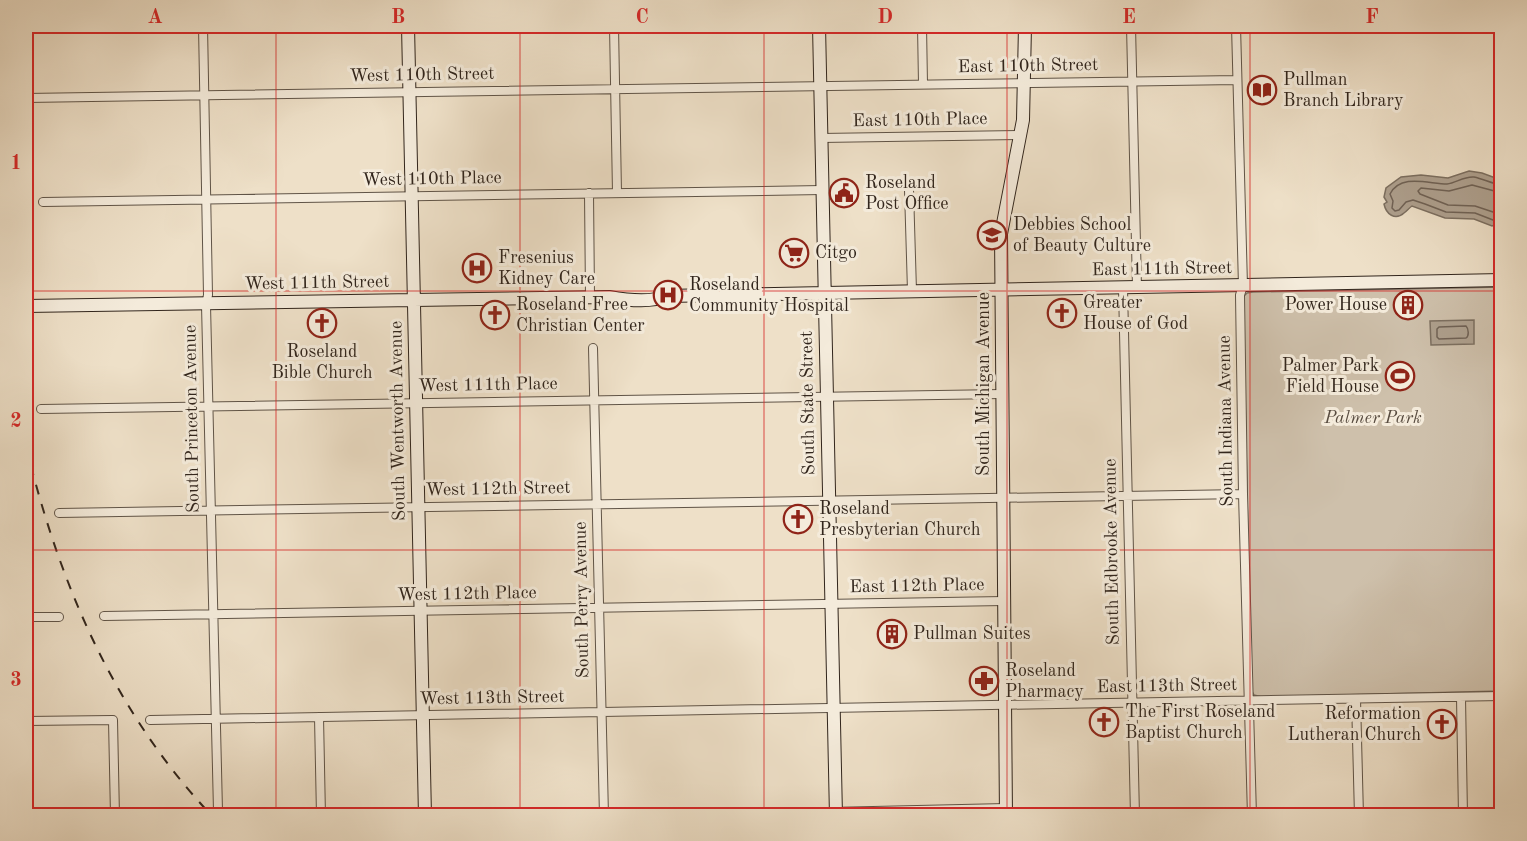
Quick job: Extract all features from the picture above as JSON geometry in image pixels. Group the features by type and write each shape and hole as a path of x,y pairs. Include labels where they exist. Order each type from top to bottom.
{"main road":[{"name":"South Wentworth Avenue","path":"408,26 412,300 425,816"},
{"name":"South State Street","path":"819,26 836,814"},
{"name":"South Michigan Avenue","path":"1006,812 1002,227 1023,120 1025,26"},
{"name":"East 111th Street","path":"824,293 1502,280"},
{"name":"West 111th Street","path":"26,306 590,297 640,300 666,296 824,293"}],"street":[{"name":"South Princeton Avenue","path":"202,26 218,811"},
{"path":"614,26 617,193"},
{"path":"922,26 923,84"},
{"path":"1131,26 1137,288"},
{"name":"South Indiana Avenue","path":"1236,26 1243,286 1240,295 1243,494 1252,816"},
{"name":"East 110th Street","path":"820,85 1237,80"},
{"name":"West 110th Street","path":"26,98 820,85"},
{"name":"East 110th Place","path":"821,138 1020,135"},
{"name":"West 110th Place","path":"43,202 822,190"},
{"path":"909,190 912,291"},
{"path":"589,193 590,297"},
{"name":"South Edbrooke Avenue","path":"1123,288 1135,816"},
{"name":"South Perry Avenue","path":"593,348 604,816"},
{"name":"West 111th Place","path":"41,409 1002,394"},
{"name":"West 112th Street","path":"59,513 1243,494"},
{"name":"East 112th Place","path":"831,604 1004,601"},
{"name":"West 112th Place","path":"104,616 831,604"},
{"path":"26,617 59,617"},
{"name":"East 113th Street","path":"833,708 1502,696"},
{"path":"1461,697 1463,816"},
{"path":"1356,699 1359,816"},
{"name":"West 113th Street","path":"150,720 833,708"},
{"path":"319,717 321,816"},
{"path":"26,721 113,720 115,816"},
{"path":"657,816 1006,812"}],"green space":[{"name":"Palmer Park","path":"1501,287 1501,691 1262,697 1254,695 1251,690 1243,297 1253,292"}],"water":[{"path":"1469,171 1501,180 1501,223 1492,226 1474,219 1445,218 1412,206 1401,215 1394,216 1385,208 1386,188 1401,177 1421,175 1448,178"},
{"path":"1474,320 1474,344 1431,345 1430,321"}],"railway":[{"path":"26,446 55,547 95,643 146,734 177,776 212,816"}],"place":[{"name":"Pullman Branch Library","path":"1262,90"},
{"name":"Roseland Post Office","path":"844,193"},
{"name":"Debbies School of Beauty Culture","path":"992,235"},
{"name":"Citgo","path":"794,253"},
{"name":"Fresenius Kidney Care","path":"477,268"},
{"name":"Roseland Community Hospital","path":"668,295"},
{"name":"Power House","path":"1408,305"},
{"name":"Greater House of God","path":"1062,313"},
{"name":"Roseland Free Christian Center","path":"495,315"},
{"name":"Roseland Bible Church","path":"322,323"},
{"name":"Palmer Park Field House","path":"1400,376"},
{"name":"Roseland Presbyterian Church","path":"798,519"},
{"name":"Pullman Suites","path":"892,634"},
{"name":"Roseland Pharmacy","path":"984,681"},
{"name":"The First Roseland Baptist Church","path":"1104,722"},
{"name":"Reformation Lutheran Church","path":"1442,724"}]}
